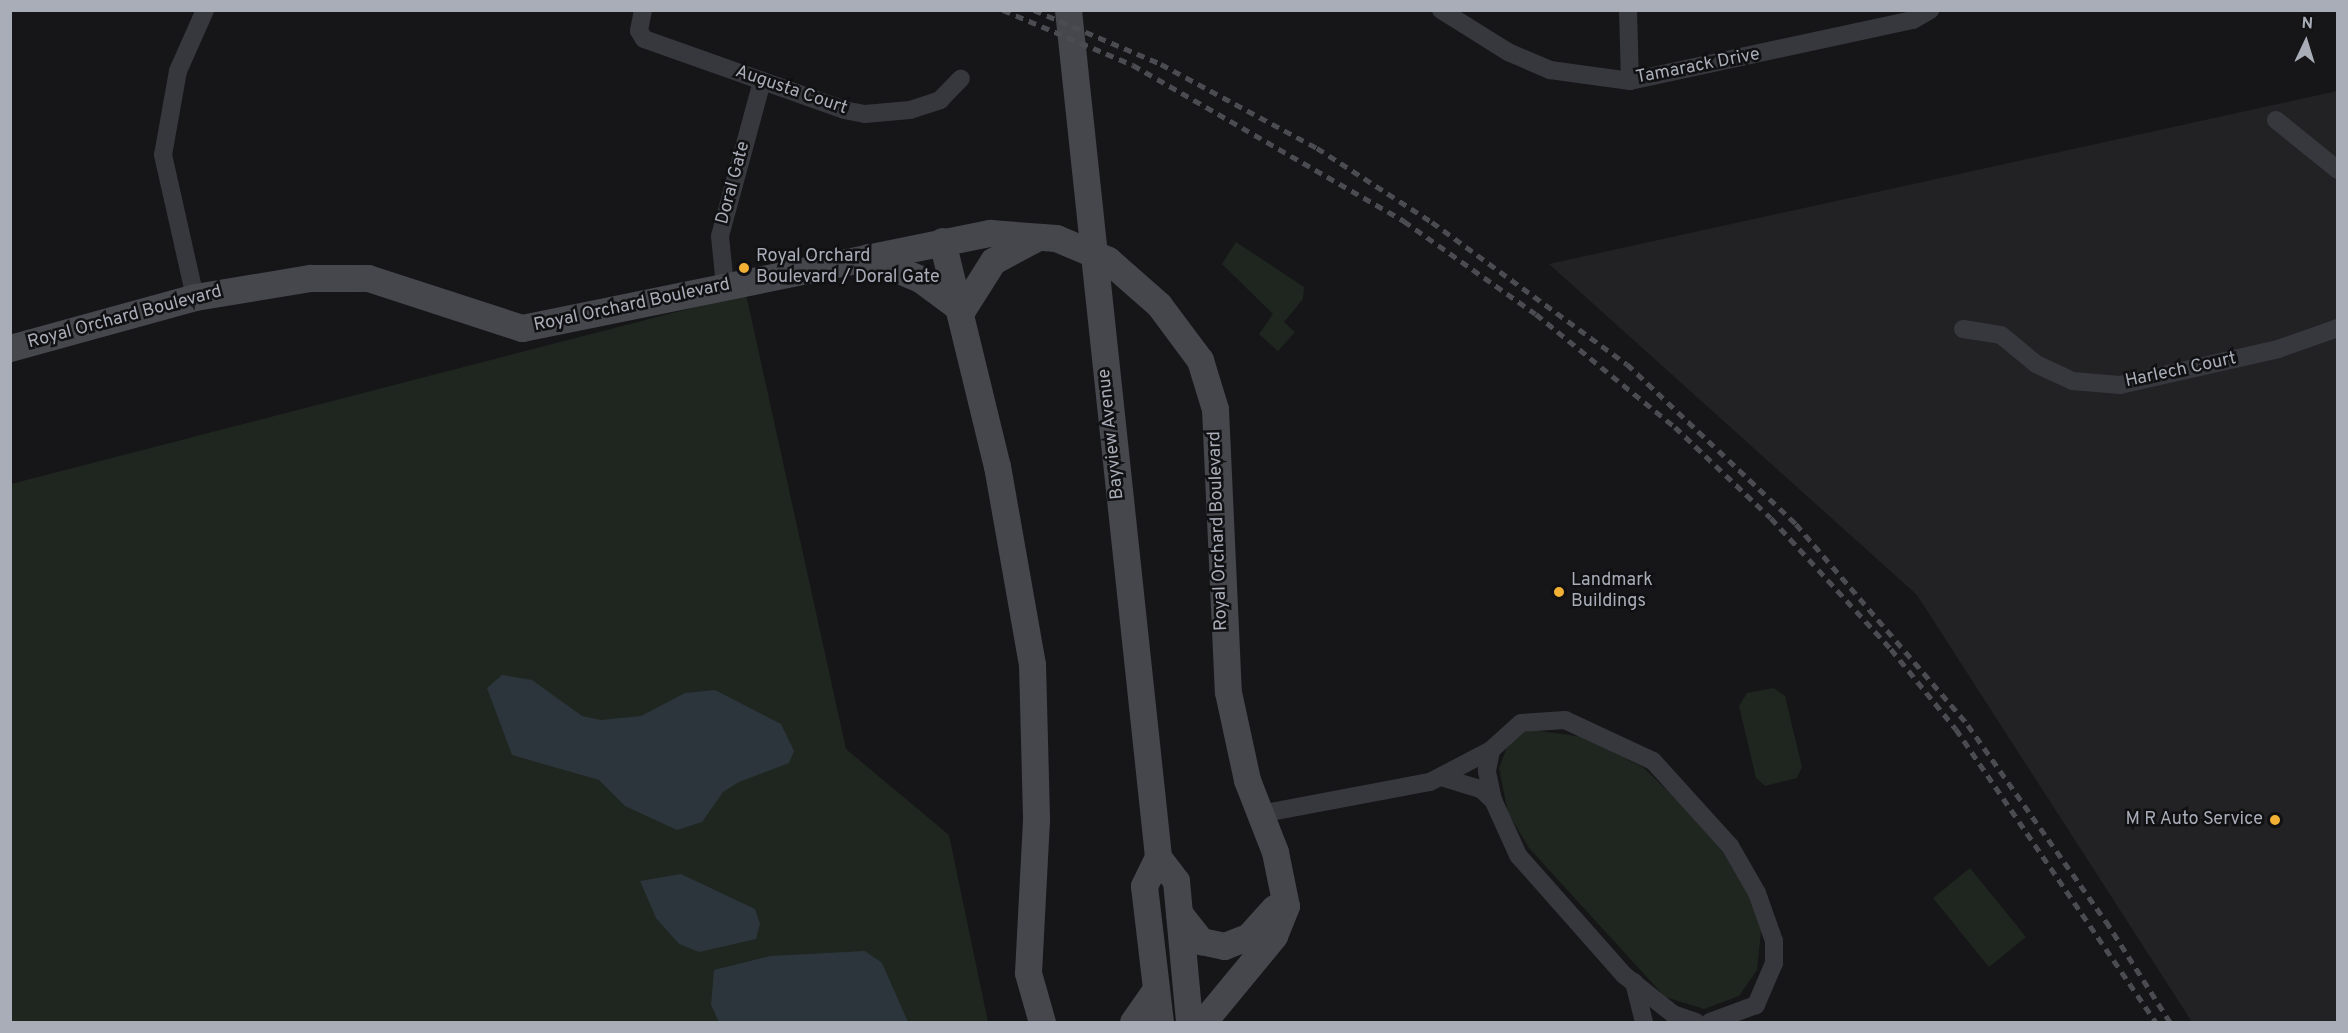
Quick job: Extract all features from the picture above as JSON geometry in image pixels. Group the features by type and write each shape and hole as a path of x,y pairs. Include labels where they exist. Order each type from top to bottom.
{"street":[{"path":"195,297 163,155 178,72 205,10"},
{"name":"Augusta Court","path":"644,10 639,31 644,39 762,81 865,114 924,106 940,100 961,78"},
{"name":"Bayview Avenue","path":"1068,10 1102,349 1158,857"},
{"name":"Tamarack Drive","path":"1441,10 1508,52 1550,70 1630,81 1913,20 1930,10"},
{"path":"1628,10 1630,81"},
{"name":"Doral Gate","path":"724,286 720,236 762,81"},
{"path":"2276,120 2337,170"},
{"name":"Royal Orchard Boulevard","path":"10,348 195,297 310,278 368,278 522,328 990,233 1041,236 1108,260 1160,305 1200,360 1216,419 1228,692 1247,780 1260,814 1284,895"},
{"path":"962,310 993,261 1041,236"},
{"path":"942,241 962,310 1032,664 1036,820 1028,973 1044,1022"},
{"path":"868,257 920,279 962,310"},
{"name":"Harlech Court","path":"1963,328 2001,335 2036,363 2072,381 2120,385 2278,349 2337,328"},
{"path":"1260,814 1357,800 1444,778 1491,750 1521,723 1565,720 1596,729 1653,760 1730,846 1757,893 1774,941 1774,963 1756,1005 1710,1023"},
{"path":"1491,750 1487,771 1493,800 1518,855 1537,880 1634,982 1673,1014 1696,1023"},
{"path":"1444,778 1481,789 1493,800"},
{"path":"1160,1023 1144,886 1158,857 1176,881 1189,1023"},
{"path":"1179,913 1201,941 1224,946 1259,928 1284,895"},
{"path":"1203,1023 1274,936 1285,915 1284,895"},
{"path":"1634,982 1644,1023"},
{"path":"1133,1023 1156,989"}],"shaded area":[{"path":"2337,91 2337,1022 2192,1022 1917,595 1549,264"},
{"path":"1236,242 1304,287 1303,299 1284,322 1295,332 1278,351 1259,334 1273,314 1222,264"},
{"path":"746,294 846,749 949,835 988,1022 11,1022 11,484"},
{"path":"502,675 532,680 582,716 601,720 641,716 685,693 715,690 781,724 794,751 789,763 739,782 723,792 702,822 677,830 625,806 599,780 512,755 487,688"},
{"path":"1774,688 1785,696 1802,767 1797,778 1765,786 1756,778 1739,706 1747,693"},
{"path":"1533,730 1584,737 1644,768 1713,835 1756,908 1761,931 1757,970 1739,996 1704,1009 1665,997 1529,848 1508,813 1499,768 1509,742 1517,734"},
{"path":"1970,868 2026,937 1989,967 1933,898"},
{"path":"681,874 755,909 760,924 756,939 699,952 679,944 656,918 640,881"},
{"path":"865,951 882,963 908,1022 719,1022 711,1005 714,970 770,956"}],"railway":[{"path":"1003,10 1133,65 1404,221 1536,314 1675,427 1771,518 1891,649 1956,729 2156,1022"},
{"path":"1034,10 1161,64 1317,148 1432,222 1627,364 1796,524 1968,725 2106,921 2170,1022"}],"place":[{"name":"Royal Orchard Boulevard / Doral Gate","path":"744,268"},
{"name":"Landmark Buildings","path":"1559,592"},
{"name":"M R Auto Service","path":"2275,820"}]}
